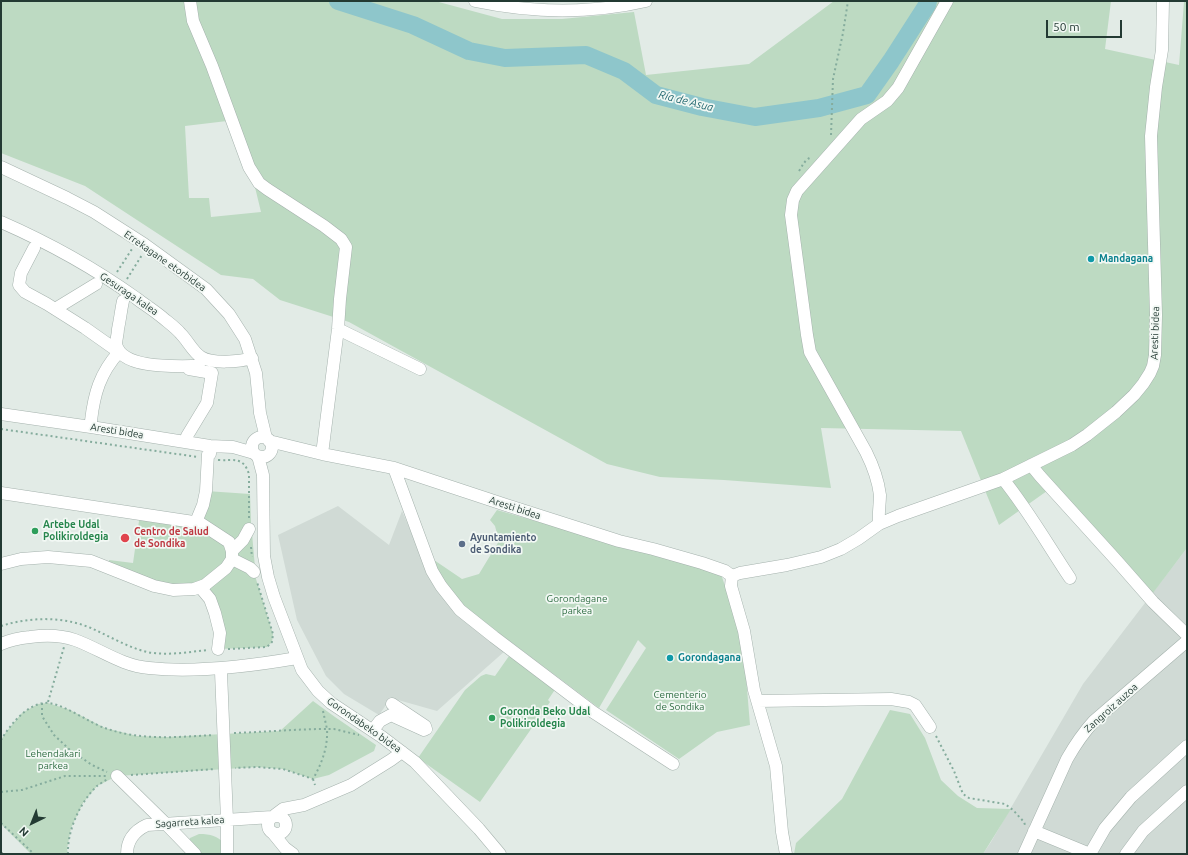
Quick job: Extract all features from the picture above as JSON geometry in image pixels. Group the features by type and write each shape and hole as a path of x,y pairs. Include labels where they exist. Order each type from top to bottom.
{"street":[{"path":"190,1 193,21 212,66 248,167 259,183 324,226 341,239 346,247 338,329 322,454"},
{"path":"475,1 518,8 555,11 589,10 646,1"},
{"path":"879,524 880,496 874,469 810,352 791,215 797,191 861,119 887,102 898,88 947,1"},
{"name":"Aresti bidea","path":"1,414 210,446 294,448 394,468 506,506 604,536 702,563 725,571 732,576 740,573 787,565 821,557 841,549 879,524 1003,478 1072,445 1116,412 1134,395 1150,373 1155,355 1156,315 1151,136 1155,94 1162,50 1163,1"},
{"name":"Errekagane etorbidea","path":"1,167 94,212 144,244 206,289 229,314 245,339 252,358 256,373 262,447"},
{"name":"Gesuraga kalea","path":"1,222 34,236 73,257 116,284 181,333 201,357 209,360 221,361 242,361 252,358"},
{"path":"34,248 21,273 19,285 25,292 85,328 127,358 141,363 171,366 198,366"},
{"path":"55,309 96,284"},
{"path":"119,352 116,343 123,301"},
{"path":"338,329 420,369"},
{"path":"91,421 97,387 110,362 119,352"},
{"path":"185,366 190,370 212,373 207,403 187,436"},
{"path":"196,522 203,505 206,491 208,454 210,454 210,446"},
{"name":"Gorondabeko bidea","path":"262,447 264,556 274,597 297,658 306,677 318,692 331,704 368,734 402,752 415,762 479,829 500,854"},
{"path":"1031,465 1153,602 1187,635"},
{"path":"394,468 432,571 441,586 460,610 593,712 674,764"},
{"path":"1003,478 1032,518 1070,578"},
{"path":"1,493 200,523 229,542 232,555 254,572"},
{"path":"1,564 21,559 48,557 91,561 154,586 173,590 194,589 204,585 226,568 232,555 249,529"},
{"path":"732,576 731,586 744,631 754,690 776,766 782,832 786,854"},
{"path":"200,587 210,599 216,613 220,633 218,649"},
{"path":"1,644 20,638 50,636 68,638 125,663 147,668 208,668 266,663 297,658"},
{"name":"Zangroiz auzoa","path":"1024,854 1067,759 1083,733 1094,721 1187,641"},
{"path":"221,672 227,854"},
{"path":"758,701 891,699 909,702 915,705 930,727"},
{"path":"368,734 380,721 391,715 416,727 424,730 426,729 425,726 392,704"},
{"path":"1034,831 1090,854 1105,828 1131,797 1187,746"},
{"path":"292,853 285,848 269,830 268,824 270,819 283,809 304,804 351,785 402,752"},
{"path":"115,776 166,824 194,854"},
{"path":"1126,854 1143,831 1187,791"},
{"path":"272,832 280,834 298,808 304,804"},
{"path":"274,816 278,815 283,818 289,847 292,853"},
{"name":"Sagarreta kalea","path":"127,854 127,845 134,832 147,825 274,816"}],"path":[{"path":"831,138 833,79 843,34 848,1"},
{"path":"114,276 134,246"},
{"path":"124,283 144,253"},
{"path":"1,429 106,444"},
{"path":"1,626 20,621 50,619 74,622 91,628 113,640 147,652 170,653 267,647 272,642 273,634 254,572 249,529"},
{"path":"48,703 65,645 74,648 76,641"},
{"path":"42,703 42,716 54,735 70,750 92,765 115,776"},
{"path":"1,740 22,713 42,703 48,703 70,710 105,728 136,736 173,737 302,729 334,729 368,734"},
{"path":"313,779 321,764 327,743 325,716 321,705"},
{"path":"930,727 954,771 963,794 969,798 1005,804 1014,810 1024,822 1026,828 1034,831"},
{"path":"1,792 22,790 65,776 115,776 257,767 283,769 313,779 315,784"},
{"path":"68,854 67,849 71,828 83,803 97,786 115,776"},
{"path":"1,823 34,854"}],"shaded area":[{"path":"338,506 389,545 402,511 429,573 505,651 437,711 391,698 379,715 344,694 326,676 297,620 278,535"},
{"path":"1187,548 1187,854 983,854 1083,684"}],"green space":[{"path":"1,1 435,1 502,19 562,19 634,12 646,75 749,64 834,1 1111,1 1105,49 1179,65 1184,2 1187,2 1187,548 1153,593 1054,486 999,525 961,431 821,428 831,488 660,477 607,464 349,322 280,300 253,279 221,275 85,186 1,153","holes":["227,121 253,179 261,212 211,217 209,198 189,198 185,126"]},
{"path":"206,491 250,494 256,579 273,634 272,642 267,647 218,649 220,633 200,587 173,590 110,569 109,560 133,563 139,521 143,514 200,523"},
{"name":"Gorondagane parkea","path":"497,510 721,574 743,640 750,725 717,732 679,759 606,710 646,648 638,640 599,708 463,606 440,577 434,560 462,579 479,574 499,541 495,526 490,520"},
{"name":"Goronda Beko Udal Polikiroldegia","path":"509,656 556,688 548,700 550,702 480,802 418,758 465,690 481,676 486,674 495,676"},
{"name":"Lehendakari parkea","path":"313,701 376,745 374,751 329,775 313,779 283,769 257,767 117,776 97,786 83,803 71,828 67,849 68,854 31,854 1,824 1,740 22,713 38,704 48,703 70,710 105,728 137,736 167,737 280,731"},
{"path":"890,710 910,714 925,738 941,780 958,796 977,808 1011,809 983,854 794,854 796,843 842,799"},
{"path":"199,834 214,836 222,841 225,844 223,854 196,854 188,843 190,838"}],"waterway":[{"name":"Ría de Asua","path":"338,1 413,25 469,51 505,58 586,55 624,71 656,95 702,107 755,117 819,108 867,95 891,61 927,5 928,1"}],"place":[{"name":"Mandagana","path":"1091,259"},
{"name":"Artebe Udal Polikiroldegia","path":"35,531"},
{"name":"Centro de Salud de Sondika","path":"125,538"},
{"name":"Ayuntamiento de Sondika","path":"462,544"},
{"name":"Gorondagana","path":"670,658"},
{"name":"Goronda Beko Udal Polikiroldegia","path":"492,718"}],"park label":[{"name":"Cementerio de Sondika","path":"680,700"}]}
